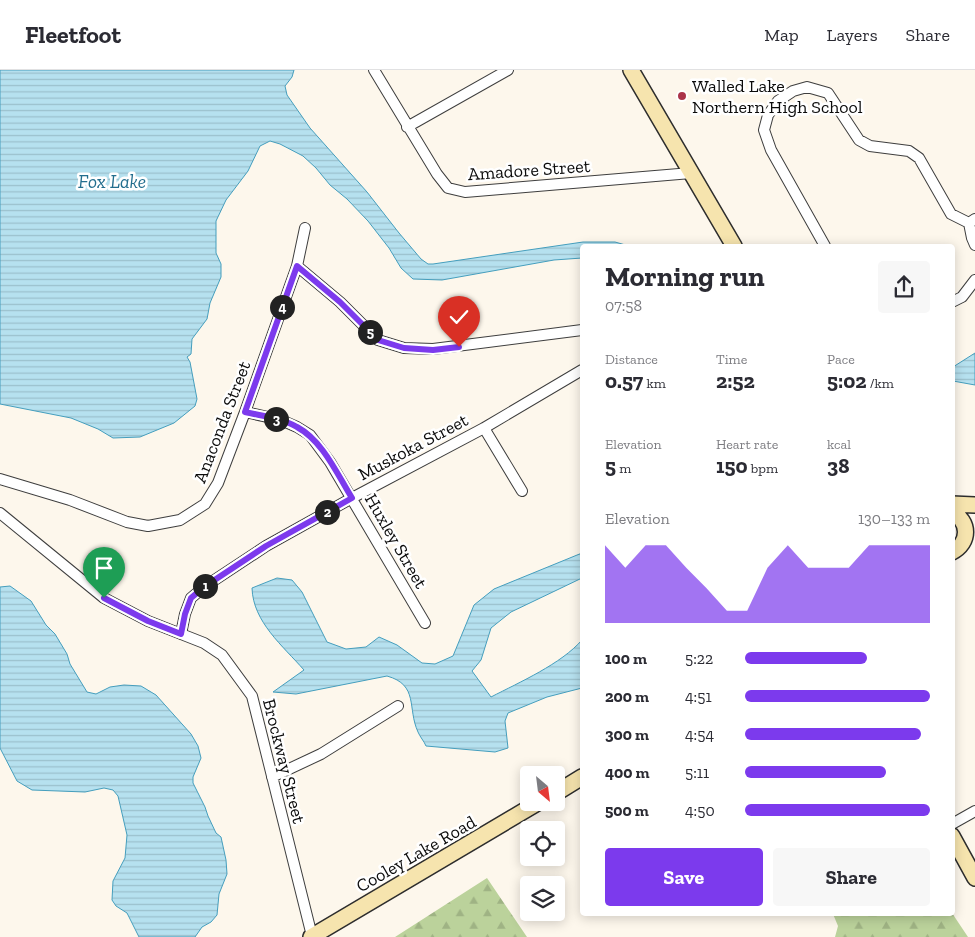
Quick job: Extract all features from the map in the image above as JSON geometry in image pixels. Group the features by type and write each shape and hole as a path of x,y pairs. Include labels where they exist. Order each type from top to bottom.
{"street":[{"name":"Amadore Street","path":"374,70 437,174 448,188 465,192 691,173"},
{"path":"408,127 508,70"},
{"path":"630,70 733,244"},
{"path":"824,244 771,150 764,130 768,115 778,101 793,91 807,87 828,93 859,140 870,146 909,151 919,158 951,214 972,221 972,238 975,245"},
{"name":"Anaconda Street","path":"0,479 70,500 127,522 148,526 180,520 205,504 218,483 245,412 297,266 305,228"},
{"path":"297,266 340,302 378,340 404,348 433,350 580,330"},
{"path":"955,300 962,297 975,280"},
{"name":"Muskoka Street","path":"181,634 191,598 204,587 266,546 484,428 580,371"},
{"name":"Huxley Street","path":"245,412 281,420 310,435 330,462 425,623"},
{"path":"484,428 522,491"},
{"path":"955,504 975,504"},
{"path":"955,512 975,515"},
{"name":"Brockway Street","path":"0,513 104,598 148,621 204,643 222,655 252,696 311,937"},
{"path":"955,514 962,520 965,526 964,540 956,549"},
{"path":"956,549 975,536"},
{"path":"272,777 321,754 398,706"},
{"path":"565,787 580,778"},
{"name":"Cooley Lake Road","path":"311,937 524,811"},
{"path":"955,822 975,812"},
{"path":"955,841 975,878"}],"green space":[{"path":"487,878 527,937 395,937"},
{"path":"834,916 954,916 968,937 835,937 838,926"}],"water":[{"name":"Fox Lake","path":"0,70 294,70 292,77 285,86 287,95 310,128 367,192 421,259 428,264 583,242 615,242 622,244 580,244 580,258 554,260 442,280 413,279 401,268 389,248 368,221 347,199 330,185 316,168 303,156 270,141 260,146 248,171 226,200 216,221 216,253 221,264 221,277 210,303 207,319 192,339 191,354 187,357 190,362 197,399 195,406 174,423 140,437 113,438 98,429 71,418 0,404"},
{"path":"975,353 975,385 955,381 955,366"},
{"path":"580,554 580,579 511,612 491,628 481,660 472,671 491,697 552,665 580,642 580,689 547,697 508,713 505,721 508,748 495,752 426,746 415,723 408,691 397,680 387,676 296,694 273,692 304,670 263,623 254,600 252,588 277,578 292,580 302,592 327,642 346,649 366,647 379,637 397,645 422,663 435,664 453,656 474,605 494,589"},
{"path":"10,586 31,601 46,625 55,634 87,692 96,694 110,687 124,685 141,686 156,695 191,734 198,746 201,758 193,777 193,783 216,833 221,837 227,874 219,894 217,915 211,922 202,927 195,937 139,937 127,913 116,906 112,900 113,881 125,858 127,835 118,796 113,790 104,788 85,792 32,790 17,781 0,748 0,587"}],"place":[{"name":"Walled Lake Northern High School","path":"682,96"}],"route":[{"path":"104,598 148,621 181,634 191,598 204,587 266,546 352,498 330,462 310,435 281,420 245,412 297,266 340,302 378,340 404,348 433,350 459,347"}]}
